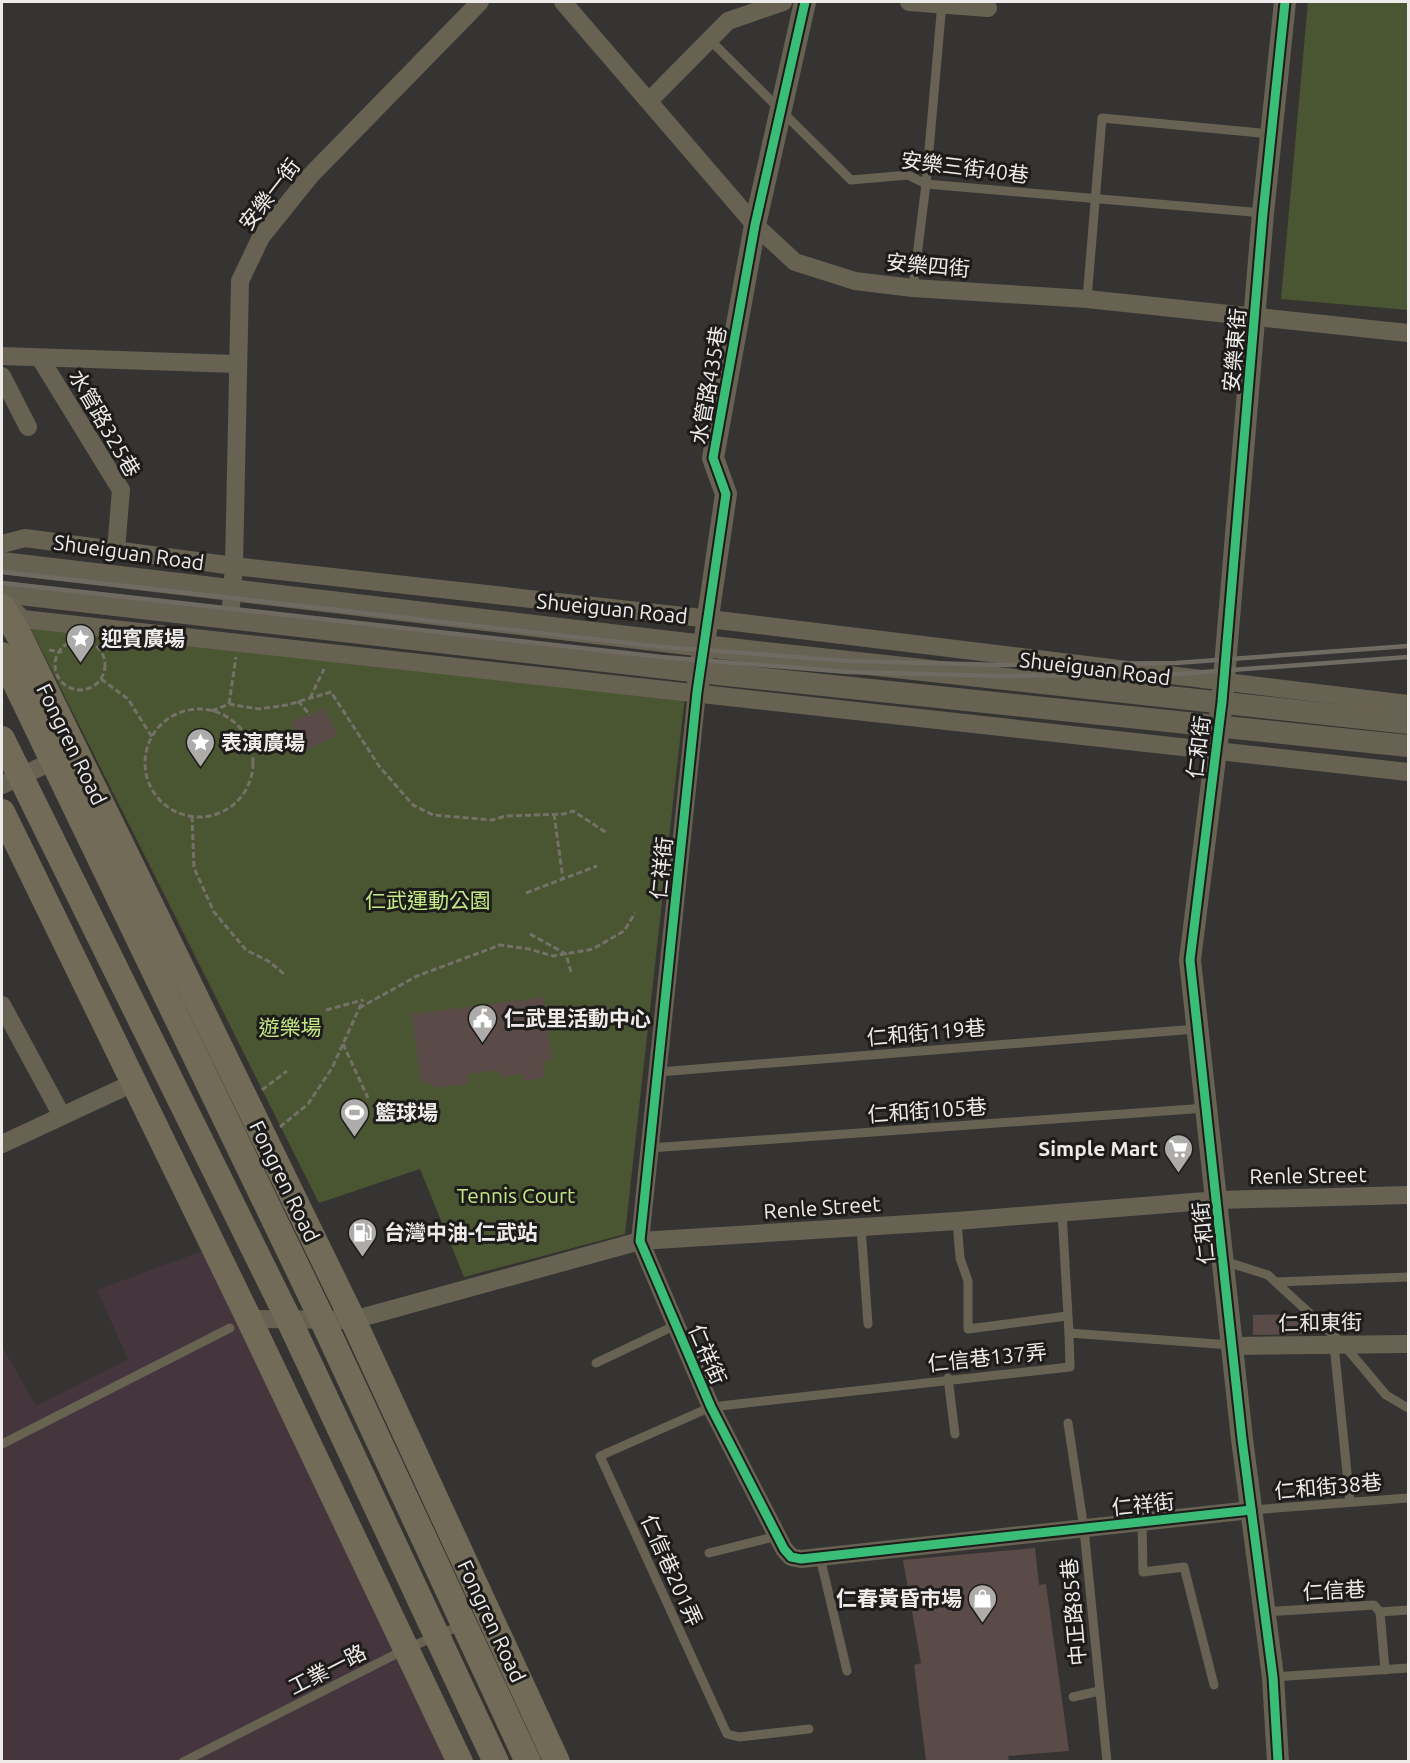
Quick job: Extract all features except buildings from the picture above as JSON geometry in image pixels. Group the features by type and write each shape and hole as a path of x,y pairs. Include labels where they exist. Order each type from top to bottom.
{"main road":[{"name":"Fongren Road","path":"2,607 20,637 353,1320 476,1619 528,1761"},
{"name":"Fongren Road","path":"2,655 322,1318 476,1619 557,1761"},
{"path":"2,739 11,781 288,1318 496,1761"},
{"path":"2,812 133,1083 239,1324 406,1650 460,1761"}],"street":[{"name":"安樂一街","path":"230,620 234,566 240,281 261,237 310,176 480,2"},
{"name":"安樂四街","path":"562,2 755,225 795,262 855,280 913,288 1087,299 1408,333"},
{"path":"649,101 728,21 783,2"},
{"name":"水管路435巷","path":"698,682 726,494 713,458 755,225 805,2"},
{"path":"909,2 988,8"},
{"name":"安樂東街","path":"1222,693 1263,213 1285,2"},
{"name":"水管路325巷","path":"2,356 237,364"},
{"name":"水管路325巷","path":"40,358 121,490 116,550"},
{"path":"2,376 28,427"},
{"name":"Shueiguan Road","path":"2,544 26,538 234,566 706,619 1222,693"},
{"name":"Shueiguan Road","path":"2,563 702,645 1222,693"},
{"name":"Shueiguan Road","path":"2,592 230,620 1216,751 1408,772"},
{"name":"Shueiguan Road","path":"2,600 23,619 698,682 1219,726 1408,746"},
{"name":"仁祥街","path":"698,682 640,1241 711,1407 791,1557 820,1557 1251,1510"},
{"path":"1222,693 1408,704"},
{"path":"1222,693 1408,723"},
{"name":"仁和街","path":"1222,693 1190,960 1251,1510 1273,1677 1278,1761"},
{"path":"11,781 53,761"},
{"path":"2,1005 62,1116"},
{"path":"2,1144 133,1083"},
{"name":"Renle Street","path":"239,1324 288,1318 353,1320 640,1241 957,1221 1218,1200 1408,1195"},
{"name":"仁和東街","path":"1233,1346 1408,1344"}],"lane":[{"path":"913,288 926,184 942,3"},
{"name":"安樂三街40巷","path":"710,40 851,180 908,175 926,184 1263,213"},
{"path":"1087,299 1102,118 1271,134"},
{"name":"仁和街119巷","path":"659,1072 1196,1029"},
{"name":"仁和街105巷","path":"650,1148 1206,1108"},
{"path":"1062,1212 1069,1333"},
{"path":"957,1221 960,1258 968,1281 968,1329 1067,1316"},
{"path":"861,1227 868,1324"},
{"path":"1224,1261 1268,1275 1386,1395 1408,1408"},
{"path":"1276,1282 1408,1277"},
{"path":"2,1444 239,1324"},
{"path":"596,1363 676,1325"},
{"name":"仁信巷137弄","path":"711,1407 948,1378 1070,1367 1069,1333 1233,1346"},
{"path":"1338,1345 1350,1502"},
{"path":"948,1378 955,1434"},
{"name":"仁信巷201弄","path":"711,1407 600,1456 727,1734 739,1737 809,1729"},
{"name":"中正路85巷","path":"1068,1424 1084,1529 1107,1761"},
{"name":"仁和街38巷","path":"1251,1510 1408,1498"},
{"path":"1142,1522 1143,1572 1184,1567 1214,1685"},
{"path":"709,1552 778,1536"},
{"path":"820,1557 847,1671"},
{"name":"仁信巷","path":"1264,1612 1369,1605 1378,1608 1385,1670"},
{"path":"1380,1612 1408,1610"},
{"name":"工業一路","path":"183,1761 406,1650 476,1619"},
{"path":"1273,1677 1408,1668"},
{"path":"1073,1697 1099,1691"}],"path":[{"path":"71,641 87,641 94,644 100,649 105,664 100,679 86,689 78,690 62,682 55,667 59,651 71,641"},
{"path":"229,704 237,650"},
{"path":"310,699 329,659"},
{"path":"100,679 128,699 152,737"},
{"path":"212,711 236,724 245,735 253,762 252,776 238,800 228,809 215,814 192,816 174,811 153,792 145,765 152,737 166,722 184,711 212,711 229,704 259,710 331,692 368,752 413,805 433,815 492,820 513,815 573,811 607,832"},
{"path":"298,702 310,715"},
{"path":"554,814 563,879"},
{"path":"192,816 194,868 214,912 246,950 270,962 285,975"},
{"path":"526,893 597,866"},
{"path":"359,1008 417,976 500,945 529,949 553,956 593,949 624,931 635,913"},
{"path":"530,934 566,954 571,972"},
{"path":"273,1132 308,1104 332,1068 363,1000 326,1010"},
{"path":"343,1044 368,1098"},
{"path":"255,1095 287,1071"}],"shaded area":[{"path":"205,1250 452,1761 2,1761 2,1346 36,1406 128,1359 97,1290"}],"green space":[{"path":"1308,2 1408,2 1408,310 1281,299"},
{"name":"仁武運動公園","path":"25,617 685,695 625,1234 464,1277 420,1169 319,1203"}],"railway":[{"path":"2,572 663,647 849,661 1004,665 1176,663 1408,646"},
{"path":"2,583 662,657 848,672 1003,676 1177,674 1408,657"}],"cycle path":[{"path":"805,2 755,225 713,458 726,494 697,692 640,1241 711,1407 784,1549 791,1557 801,1559 1251,1510"},
{"path":"1278,1762 1273,1677 1242,1439 1190,960 1222,702 1263,213 1285,2"}],"place":[{"name":"迎賓廣場","path":"80,664"},
{"name":"表演廣場","path":"200,768"},
{"name":"仁武里活動中心","path":"483,1044"},
{"name":"籃球場","path":"354,1138"},
{"name":"Simple Mart","path":"1179,1174"},
{"name":"台灣中油-仁武站","path":"363,1258"},
{"name":"仁春黃昏市場","path":"983,1624"}],"park label":[{"name":"遊樂場","path":"290,1027"},
{"name":"Tennis Court","path":"516,1195"}]}
